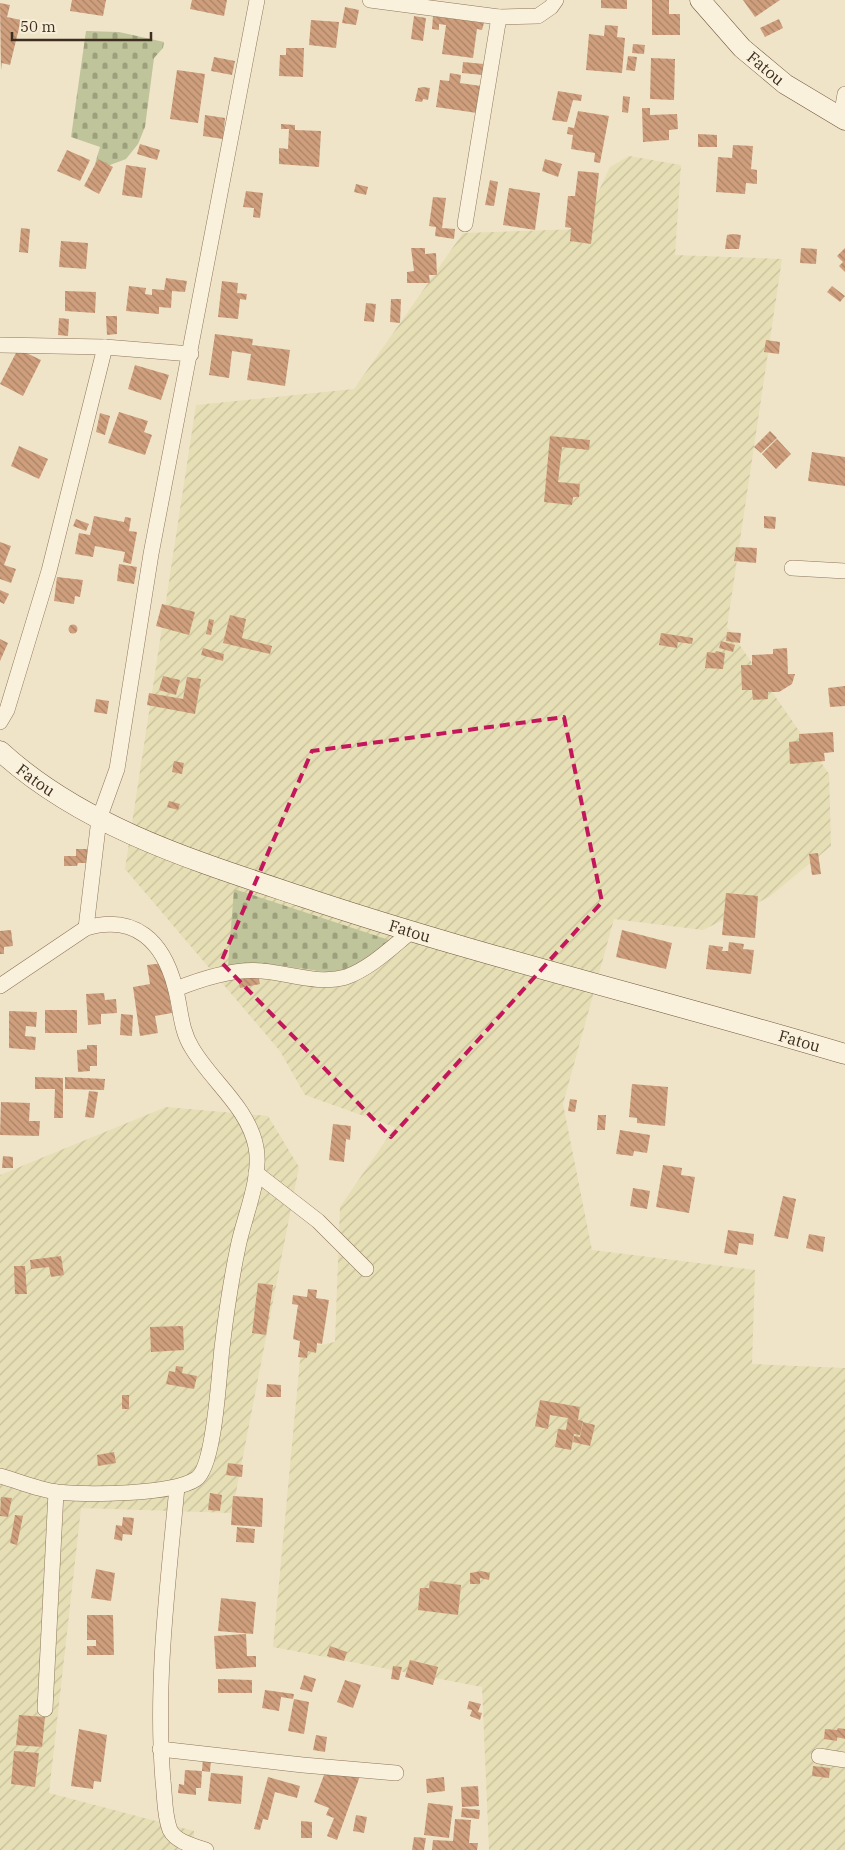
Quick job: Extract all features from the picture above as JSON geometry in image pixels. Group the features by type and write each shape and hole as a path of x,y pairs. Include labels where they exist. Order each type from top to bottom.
{"street":[{"path":"86,928 99,819 117,769 144,591 191,354 257,0"},
{"path":"370,0 499,17 538,16 551,7 556,0"},
{"name":"Fatou","path":"700,0 749,54 785,84 843,119"},
{"path":"465,224 499,17"},
{"path":"843,119 845,94"},
{"path":"0,344 105,347 191,354"},
{"path":"0,722 7,710 50,571 105,347"},
{"path":"792,568 845,571"},
{"name":"Fatou","path":"0,751 23,772 63,800 99,819 226,872 412,932 845,1054"},
{"path":"0,986 86,928 103,924 118,924 137,930 163,954 176,989 179,1017 188,1042 204,1069 244,1114 256,1148 256,1173 231,1286 212,1440 206,1468 197,1479 177,1487 132,1492 56,1492 0,1476"},
{"path":"176,989 238,972 253,971 325,980 344,978 370,965 412,932"},
{"path":"256,1173 318,1221 366,1269"},
{"path":"177,1487 164,1623 160,1749 166,1813 171,1831 184,1843 206,1850"},
{"path":"44,1709 56,1492"},
{"path":"160,1749 303,1765 396,1772"},
{"path":"819,1756 845,1760"}],"highlighted area":[{"path":"564,717 602,902 391,1137 221,962 312,751"}],"shaded area":[{"path":"629,156 681,165 675,255 782,259 727,627 829,774 831,846 769,897 703,930 614,919 563,1104 592,1250 755,1270 752,1364 845,1368 845,1850 489,1850 482,1687 273,1647 301,1349 335,1342 340,1207 395,1127 305,1095 280,1051 125,869 196,405 354,389 463,233 581,229 610,167"},
{"path":"166,1107 268,1116 299,1167 232,1513 81,1508 49,1793 194,1831 194,1850 0,1850 0,1175"}],"green space":[{"path":"86,31 119,32 164,42 163,48 154,58 145,127 138,144 126,159 102,168 95,164 100,147 71,137"},
{"path":"234,889 389,940 391,943 341,974 277,965 228,966"}],"building":[{"path":"72,0 106,0 103,16 70,11"},
{"path":"192,0 227,0 224,16 190,9"},
{"path":"601,0 627,0 627,9 601,8"},
{"path":"652,0 669,0 669,14 680,14 680,35 652,35"},
{"path":"743,0 780,0 755,17"},
{"path":"0,3 10,5 7,17 21,20 10,65 2,63 1,70"},
{"path":"345,7 359,10 356,25 342,23"},
{"path":"414,16 426,18 423,41 411,39"},
{"path":"433,16 484,23 482,30 477,29 473,58 442,54 446,25 439,24 439,30 432,29"},
{"path":"779,19 783,28 765,37 760,28"},
{"path":"311,20 339,22 336,48 309,45"},
{"path":"605,25 618,26 617,37 625,38 622,73 586,70 589,34 604,36"},
{"path":"633,44 645,45 644,54 632,53"},
{"path":"286,48 304,48 303,77 279,76 280,55 286,55"},
{"path":"628,56 637,57 635,71 626,70"},
{"path":"214,57 235,61 232,75 211,71"},
{"path":"651,58 675,59 674,100 650,99"},
{"path":"463,62 484,64 483,75 462,73"},
{"path":"177,70 205,74 198,123 170,119"},
{"path":"450,73 461,75 460,83 481,86 477,113 436,107 440,80 449,81"},
{"path":"418,88 430,88 428,100 423,99 422,102 415,101"},
{"path":"558,91 582,95 581,101 573,100 567,122 552,120"},
{"path":"623,96 630,97 628,113 622,112"},
{"path":"642,108 650,108 650,115 677,114 678,129 669,130 669,140 643,142"},
{"path":"578,111 609,116 600,163 594,162 595,153 571,149 573,135 567,134 568,127 574,128"},
{"path":"205,115 225,118 223,139 203,136"},
{"path":"281,124 295,125 295,130 321,131 319,167 279,164 279,148 288,149 289,129 281,129"},
{"path":"698,134 717,135 717,147 698,147"},
{"path":"140,144 160,150 157,160 137,154"},
{"path":"733,145 753,146 751,169 757,170 757,184 746,183 745,194 716,192 718,157 732,158"},
{"path":"67,150 90,160 80,181 57,171"},
{"path":"98,159 113,167 99,194 84,186"},
{"path":"545,159 562,164 558,177 542,171"},
{"path":"126,165 146,168 142,198 122,195"},
{"path":"578,171 599,173 591,244 570,241 571,228 565,227 568,196 575,196"},
{"path":"490,180 498,182 494,206 485,205"},
{"path":"356,184 368,187 366,195 354,192"},
{"path":"509,188 540,193 535,230 503,225"},
{"path":"246,191 263,193 260,218 253,217 254,208 243,207"},
{"path":"433,197 446,198 442,228 455,229 454,239 435,236 436,227 429,226"},
{"path":"21,228 30,229 28,253 19,252"},
{"path":"727,235 741,235 739,249 725,249"},
{"path":"61,241 88,243 86,269 59,267"},
{"path":"411,248 425,248 425,254 436,253 437,275 429,275 430,283 407,283 407,272 414,271"},
{"path":"801,248 817,249 816,264 800,263"},
{"path":"845,248 845,272 839,266 843,262 837,256"},
{"path":"166,278 187,281 185,292 172,291 171,308 159,307 159,314 126,311 129,286 146,288 145,294 152,295 152,289 164,290"},
{"path":"222,281 238,283 237,293 247,294 246,300 240,299 238,319 218,317"},
{"path":"832,286 845,296 840,302 827,292"},
{"path":"65,291 96,292 95,313 65,311"},
{"path":"391,299 401,299 400,323 390,322"},
{"path":"366,303 376,304 374,322 364,321"},
{"path":"106,316 117,316 117,334 107,335"},
{"path":"59,318 69,319 68,336 58,335"},
{"path":"215,334 253,339 252,345 290,350 285,386 247,380 251,354 232,351 229,378 209,375"},
{"path":"766,340 780,342 779,354 764,352"},
{"path":"18,349 41,360 23,396 0,384"},
{"path":"135,365 169,375 161,400 128,389"},
{"path":"119,412 148,421 144,432 152,435 145,455 108,443"},
{"path":"100,413 110,416 105,435 96,432"},
{"path":"770,431 777,438 761,453 754,447"},
{"path":"550,436 590,440 589,450 562,447 558,482 580,484 579,497 573,497 572,505 544,502"},
{"path":"777,439 791,454 776,469 762,454"},
{"path":"19,446 48,459 39,479 11,466"},
{"path":"812,452 845,457 845,486 808,481"},
{"path":"94,516 124,522 125,517 131,518 129,531 137,532 131,564 123,562 125,552 95,546 93,557 75,554 79,533 90,535"},
{"path":"764,516 776,517 775,529 764,528"},
{"path":"76,519 89,524 86,531 73,526"},
{"path":"0,542 11,546 4,565 16,569 11,583 0,579"},
{"path":"736,547 757,548 756,563 734,561"},
{"path":"119,564 137,567 134,584 117,581"},
{"path":"57,577 83,580 80,597 75,596 74,604 54,601"},
{"path":"0,590 9,594 4,604 0,602"},
{"path":"162,604 195,612 189,635 156,626"},
{"path":"230,615 246,619 242,638 272,646 270,654 223,643"},
{"path":"209,619 214,620 211,635 206,634"},
{"path":"73,624 78,629 73,634 68,629"},
{"path":"727,632 741,633 740,643 726,641"},
{"path":"661,633 693,638 692,644 678,642 677,648 659,645"},
{"path":"0,639 8,643 0,661"},
{"path":"721,641 735,645 733,652 719,648"},
{"path":"203,648 224,654 223,661 201,655"},
{"path":"787,648 788,674 795,674 792,684 779,692 768,692 768,699 753,700 752,690 742,690 741,665 752,665 752,655 773,654 773,649"},
{"path":"716,651 725,653 723,669 705,668 707,652 715,653"},
{"path":"163,676 180,680 176,695 159,690"},
{"path":"187,677 201,679 195,714 147,705 149,693 183,699"},
{"path":"845,686 845,706 830,707 828,688"},
{"path":"96,699 109,701 107,714 94,712"},
{"path":"833,732 834,752 824,753 825,761 790,764 789,742 799,741 799,734"},
{"path":"174,761 184,763 182,774 172,772"},
{"path":"169,801 180,804 178,810 167,807"},
{"path":"76,849 87,849 87,863 78,863 77,866 64,866 64,856 76,856"},
{"path":"818,853 821,874 812,875 809,854"},
{"path":"726,893 758,896 755,938 722,935"},
{"path":"11,930 13,946 4,947 4,954 0,954 0,931"},
{"path":"622,930 672,943 666,969 616,957"},
{"path":"729,942 744,944 743,949 754,950 751,974 706,969 709,945 723,947 722,951 728,951"},
{"path":"164,963 172,1013 155,1016 158,1033 140,1036 133,987 150,984 147,965"},
{"path":"257,971 260,984 240,988 237,975"},
{"path":"104,993 105,1000 116,999 117,1013 101,1014 101,1024 88,1025 86,994"},
{"path":"45,1010 77,1010 77,1033 45,1033"},
{"path":"9,1011 37,1012 36,1027 26,1026 25,1036 36,1037 35,1050 9,1048"},
{"path":"121,1014 133,1015 132,1036 120,1035"},
{"path":"87,1045 97,1045 97,1066 90,1066 90,1071 78,1072 77,1050 87,1049"},
{"path":"35,1077 63,1078 63,1118 54,1118 55,1089 35,1089"},
{"path":"65,1077 105,1079 104,1090 65,1089"},
{"path":"632,1084 668,1087 665,1126 637,1123 637,1118 629,1117"},
{"path":"89,1091 98,1092 94,1118 85,1117"},
{"path":"570,1099 577,1100 575,1112 568,1111"},
{"path":"1,1102 30,1103 29,1121 40,1121 39,1136 0,1135"},
{"path":"598,1115 606,1115 605,1130 597,1130"},
{"path":"333,1124 351,1126 350,1140 346,1139 344,1162 329,1160"},
{"path":"620,1130 650,1135 647,1153 634,1151 633,1156 616,1154"},
{"path":"3,1156 13,1157 13,1168 2,1168"},
{"path":"663,1165 682,1168 681,1175 695,1177 689,1213 656,1207"},
{"path":"633,1188 650,1191 647,1209 630,1206"},
{"path":"783,1196 796,1199 788,1239 774,1236"},
{"path":"728,1230 754,1234 753,1245 739,1243 737,1255 724,1253"},
{"path":"809,1234 825,1237 823,1252 806,1248"},
{"path":"61,1256 64,1275 51,1277 49,1267 31,1269 30,1260"},
{"path":"14,1266 25,1266 27,1294 15,1294"},
{"path":"258,1283 273,1285 266,1335 252,1333"},
{"path":"308,1289 317,1290 316,1298 329,1300 322,1344 317,1343 316,1353 308,1351 307,1358 298,1357 300,1341 293,1339 298,1305 292,1304 293,1295 307,1297"},
{"path":"183,1326 184,1350 151,1352 150,1327"},
{"path":"176,1366 183,1367 182,1373 197,1376 194,1389 166,1384 169,1371 175,1372"},
{"path":"267,1384 281,1385 281,1397 266,1397"},
{"path":"122,1395 129,1395 129,1409 122,1409"},
{"path":"540,1400 580,1407 578,1420 583,1421 580,1435 574,1434 571,1450 555,1447 558,1429 566,1430 568,1418 550,1415 548,1429 535,1426"},
{"path":"583,1422 595,1425 590,1446 573,1442 574,1436 580,1437"},
{"path":"114,1452 116,1463 98,1466 97,1455"},
{"path":"228,1463 243,1465 242,1477 226,1475"},
{"path":"210,1493 222,1495 220,1511 208,1510"},
{"path":"233,1496 263,1498 262,1527 231,1525"},
{"path":"1,1497 12,1498 8,1517 0,1516"},
{"path":"15,1515 23,1516 17,1545 10,1543"},
{"path":"123,1517 134,1518 132,1535 123,1534 122,1541 114,1539 116,1525 122,1526"},
{"path":"237,1527 255,1529 254,1543 236,1542"},
{"path":"96,1569 115,1573 111,1601 91,1598"},
{"path":"481,1571 490,1573 489,1580 480,1578 480,1584 470,1584 470,1573"},
{"path":"430,1581 461,1585 458,1615 418,1610 420,1588 429,1588"},
{"path":"221,1598 256,1602 253,1634 218,1631"},
{"path":"87,1615 113,1615 114,1655 87,1655 87,1646 96,1646 96,1640 87,1640"},
{"path":"246,1634 247,1656 256,1656 256,1667 216,1669 214,1636"},
{"path":"330,1646 347,1652 344,1661 327,1656"},
{"path":"410,1660 438,1667 433,1685 405,1677"},
{"path":"393,1666 402,1667 399,1680 391,1679"},
{"path":"304,1675 316,1679 312,1692 300,1689"},
{"path":"218,1679 252,1680 252,1693 218,1693"},
{"path":"345,1680 361,1685 353,1708 337,1702"},
{"path":"265,1690 294,1694 293,1699 281,1697 279,1711 262,1708"},
{"path":"294,1699 309,1702 304,1734 288,1731"},
{"path":"469,1701 481,1704 478,1712 482,1713 480,1720 470,1716 472,1710 467,1709"},
{"path":"19,1715 45,1717 42,1747 16,1745"},
{"path":"838,1728 845,1729 845,1739 837,1737 837,1741 824,1739 825,1729 837,1730"},
{"path":"79,1729 107,1735 101,1782 94,1781 93,1789 71,1786"},
{"path":"316,1735 327,1737 325,1752 313,1750"},
{"path":"14,1751 39,1753 35,1787 11,1784"},
{"path":"203,1758 211,1759 210,1772 202,1771"},
{"path":"328,1764 360,1776 337,1840 327,1836 334,1818 326,1815 329,1808 314,1802"},
{"path":"813,1766 830,1768 829,1778 812,1776"},
{"path":"185,1770 202,1771 201,1788 196,1788 196,1795 178,1793 179,1784 184,1785"},
{"path":"211,1773 243,1776 241,1804 208,1801"},
{"path":"268,1777 300,1786 297,1798 275,1792 268,1820 263,1819 260,1830 254,1829"},
{"path":"444,1777 445,1791 427,1793 426,1779"},
{"path":"478,1786 479,1806 462,1807 461,1787"},
{"path":"428,1803 453,1806 449,1838 424,1835"},
{"path":"462,1808 480,1810 479,1819 461,1817"},
{"path":"356,1815 367,1817 364,1833 353,1831"},
{"path":"455,1819 471,1820 469,1843 478,1843 477,1850 432,1850 433,1840 453,1841"},
{"path":"301,1821 312,1822 312,1838 301,1838"},
{"path":"414,1837 426,1838 424,1850 412,1850"}]}
